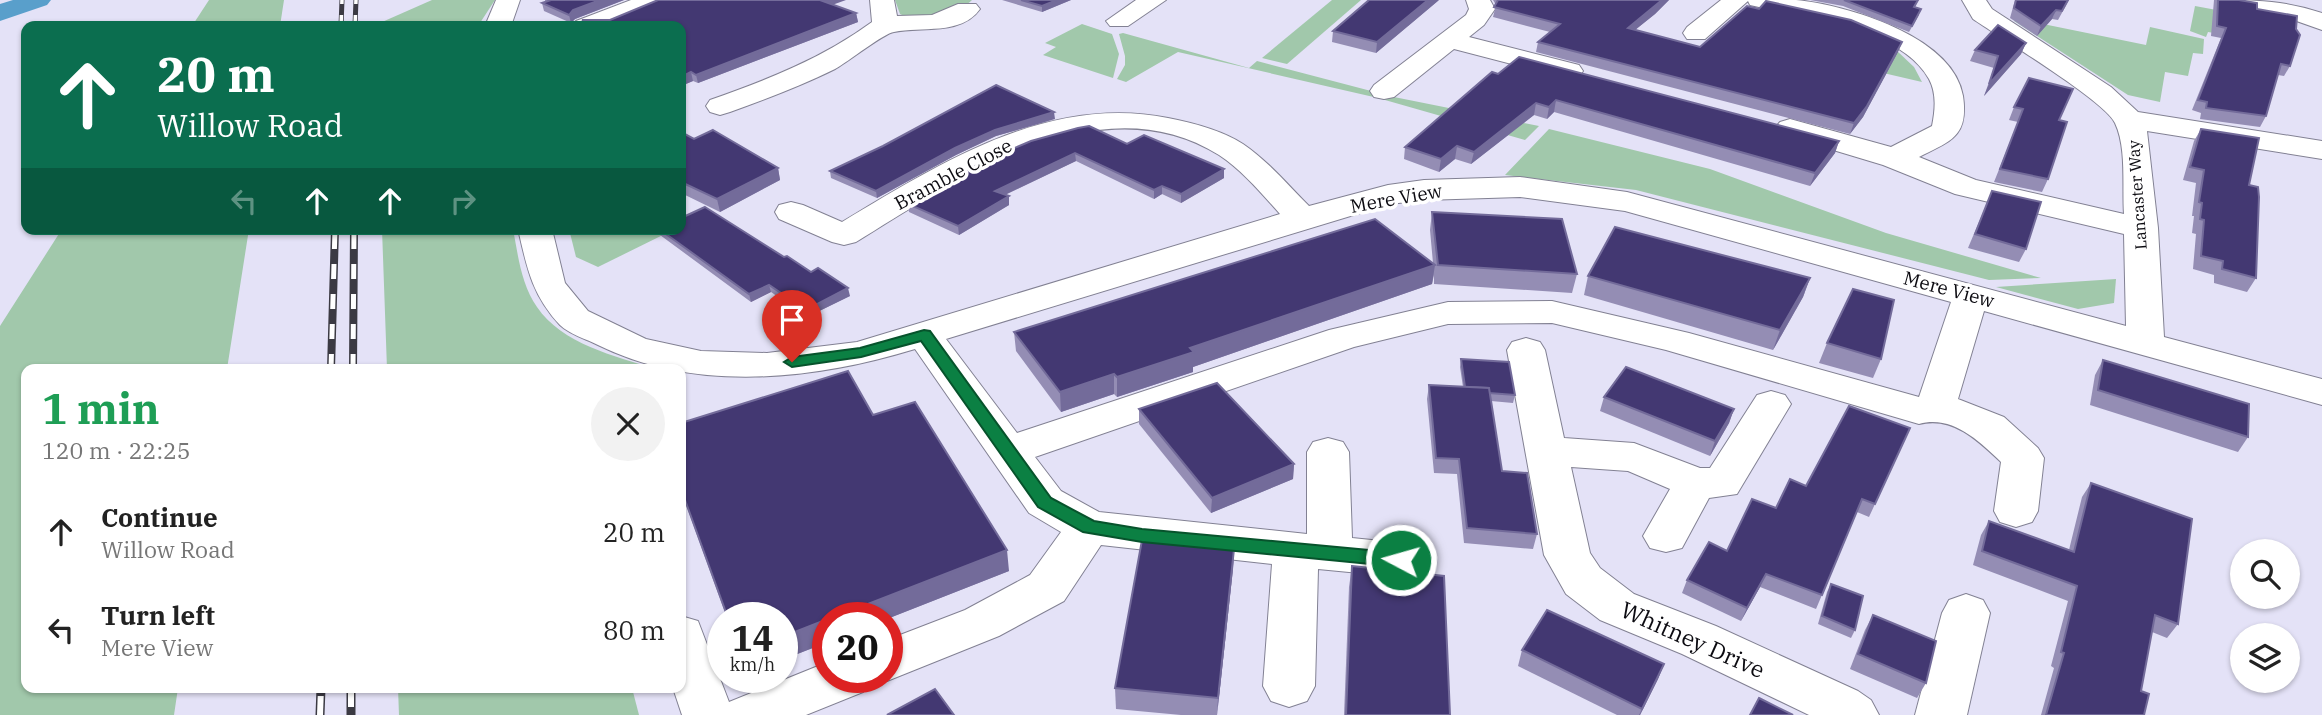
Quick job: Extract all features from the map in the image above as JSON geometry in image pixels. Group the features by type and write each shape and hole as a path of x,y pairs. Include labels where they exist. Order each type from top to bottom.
{"street":[{"path":"500,21 508,0"},
{"path":"602,21 651,0"},
{"path":"1119,20 1154,0"},
{"path":"1384,91 1475,20 1482,9 1478,0"},
{"path":"1696,33 1737,0"},
{"path":"1759,0 1822,13 1875,29 1919,51 1943,78 1951,104 1946,131 1894,158"},
{"name":"Lancaster Way","path":"1974,0 1982,14 2101,93 2129,119 2135,142 2145,343"},
{"path":"2233,0 2291,11 2322,22"},
{"path":"720,106 813,71 858,46 884,12 936,23 967,9"},
{"path":"1449,40 1593,77"},
{"path":"2129,119 2322,150"},
{"name":"Bramble Close","path":"791,212 844,235 972,159 1020,138 1113,120 1157,121 1198,134 1237,153 1302,218"},
{"path":"1763,121 1894,158 1966,187 2141,228"},
{"name":"Mere View","path":"536,235 548,284 575,319 634,348 701,363 767,365 861,353 1302,218 1388,195 1423,190 1520,187 1627,202 2322,392"},
{"path":"1927,408 1971,295"},
{"path":"1006,452 1342,338 1448,313 1552,312 1676,341 1989,427 2023,458 2016,511"},
{"path":"924,335 1006,452 1045,502 1089,527 1401,560"},
{"name":"Whitney Drive","path":"1526,350 1548,451 1566,555 1583,581 1617,607 1699,640 1840,706 1853,715"},
{"path":"1548,451 1634,457 1695,483 1722,483 1771,404"},
{"path":"1289,686 1328,452"},
{"path":"1666,536 1695,483"},
{"path":"903,655 982,623 1047,588 1089,527"},
{"path":"1941,715 1966,613"},
{"path":"686,650 708,715"},
{"path":"749,715 812,690"}],"green space":[{"path":"209,0 284,0 281,21 195,21"},
{"path":"432,0 495,0 481,21 384,21"},
{"path":"895,0 972,0 947,14 917,18 900,14"},
{"path":"1332,0 1361,0 1287,64 1262,58"},
{"path":"2195,6 2222,11 2220,34 2208,32 2206,37 2190,31"},
{"path":"2018,19 2146,45 2150,27 2204,39 2203,54 2193,53 2188,76 2165,72 2160,102 2128,95 2014,21"},
{"path":"1082,24 1112,34 1119,54 1113,78 1043,55 1056,47 1045,43"},
{"path":"1119,34 1249,68 1257,61 1394,97 1539,126 1525,140 1378,98 1178,52 1126,82 1117,79 1125,65"},
{"path":"1896,50 1914,67 1922,82 1836,62"},
{"path":"1549,129 1710,169 1886,233 2041,278 1989,280 1636,190 1505,175"},
{"path":"58,235 248,235 228,364 21,364 21,693 177,693 174,715 0,715 0,326"},
{"path":"382,235 514,235 527,289 548,320 590,347 640,364 387,364"},
{"path":"570,235 663,235 598,267 576,257"},
{"path":"2116,279 2114,303 2078,309 1996,287"},
{"path":"398,693 633,693 639,715 399,715"}],"building":[{"path":"551,0 600,0 573,10 569,15 542,3"},
{"path":"658,0 820,0 856,13 696,75 691,72 686,74 686,21 582,20 610,20"},
{"path":"1021,0 1057,0 1042,6"},
{"path":"1369,0 1428,0 1377,42 1333,31"},
{"path":"1498,0 1662,0 1628,28 1700,47 1747,6 1759,9 1766,1 1851,20 1902,42 1867,106 1854,123 1538,42 1560,24 1494,7"},
{"path":"1844,0 1918,0 1914,7 1921,9 1912,26"},
{"path":"2016,0 2068,0 2062,11 2056,10 2041,26 2014,8"},
{"path":"2218,0 2257,3 2257,9 2297,16 2296,29 2300,35 2290,66 2281,64 2266,116 2206,108 2207,102 2198,100 2226,28 2217,26"},
{"path":"1998,25 2026,43 1989,84 1998,56 1975,50"},
{"path":"1519,57 1839,141 1815,173 1556,100 1549,107 1536,103 1474,152 1457,146 1441,159 1405,147 1492,72 1498,74"},
{"path":"2029,78 2073,89 2059,120 2067,122 2048,179 2000,169 2023,109 2014,107"},
{"path":"996,85 1054,112 995,130 955,148 876,191 830,171 883,146"},
{"path":"1089,126 1127,144 1144,135 1224,169 1181,194 1162,186 1154,190 1075,153 995,191 1009,196 958,226 908,204 984,161 1031,141"},
{"path":"2201,129 2259,138 2249,185 2258,187 2259,197 2256,278 2222,269 2223,261 2201,256 2204,220 2200,219 2202,203 2199,202 2204,170 2190,167"},
{"path":"713,130 778,168 717,199 686,184 686,135 694,139"},
{"path":"1992,191 2041,202 2026,249 1975,234"},
{"path":"705,207 784,257 787,256 811,272 818,268 848,288 806,310 769,285 749,294 667,235 686,235 686,216"},
{"path":"1432,212 1562,219 1577,274 1438,265"},
{"path":"1375,219 1435,265 1190,348 1194,352 1060,392 1014,332"},
{"path":"1615,227 1810,278 1780,330 1588,276"},
{"path":"1853,289 1894,300 1881,359 1827,343"},
{"path":"1461,359 1509,362 1515,395 1489,393 1489,388 1465,387"},
{"path":"2103,360 2249,404 2248,437 2098,390"},
{"path":"1626,367 1734,409 1715,441 1604,397"},
{"path":"848,371 873,415 915,402 1007,550 873,602 812,602 812,625 798,631 798,602 722,602 686,503 686,421"},
{"path":"1217,383 1294,464 1212,498 1139,409"},
{"path":"1429,385 1489,388 1502,471 1527,473 1537,534 1467,528 1459,459 1436,458"},
{"path":"1849,406 1910,428 1875,504 1862,499 1822,595 1766,574 1747,608 1687,580 1709,542 1727,551 1752,499 1776,508 1790,479 1806,486"},
{"path":"2091,483 2192,519 2178,624 2155,615 2141,691 2149,694 2144,715 2046,715 2064,653 2061,652 2077,586 1982,551 1989,521 2074,552"},
{"path":"1142,540 1234,549 1218,698 1115,688"},
{"path":"1352,566 1444,576 1450,715 1346,715"},
{"path":"1831,584 1863,596 1855,630 1822,616"},
{"path":"1547,610 1664,664 1642,709 1522,650"},
{"path":"1873,615 1936,641 1926,683 1858,654"},
{"path":"935,689 954,715 887,715"},
{"path":"1759,698 1793,715 1750,715"}],"waterway":[{"path":"0,13 38,0"}],"railway":[{"path":"341,21 342,0"},
{"path":"355,21 356,0"},
{"path":"331,364 335,235"},
{"path":"353,364 354,235"},
{"path":"320,715 321,693"},
{"path":"351,693 351,715"}],"route":[{"path":"792,362 861,353 924,335 1006,452 1045,502 1089,527 1142,535 1401,560"}]}
